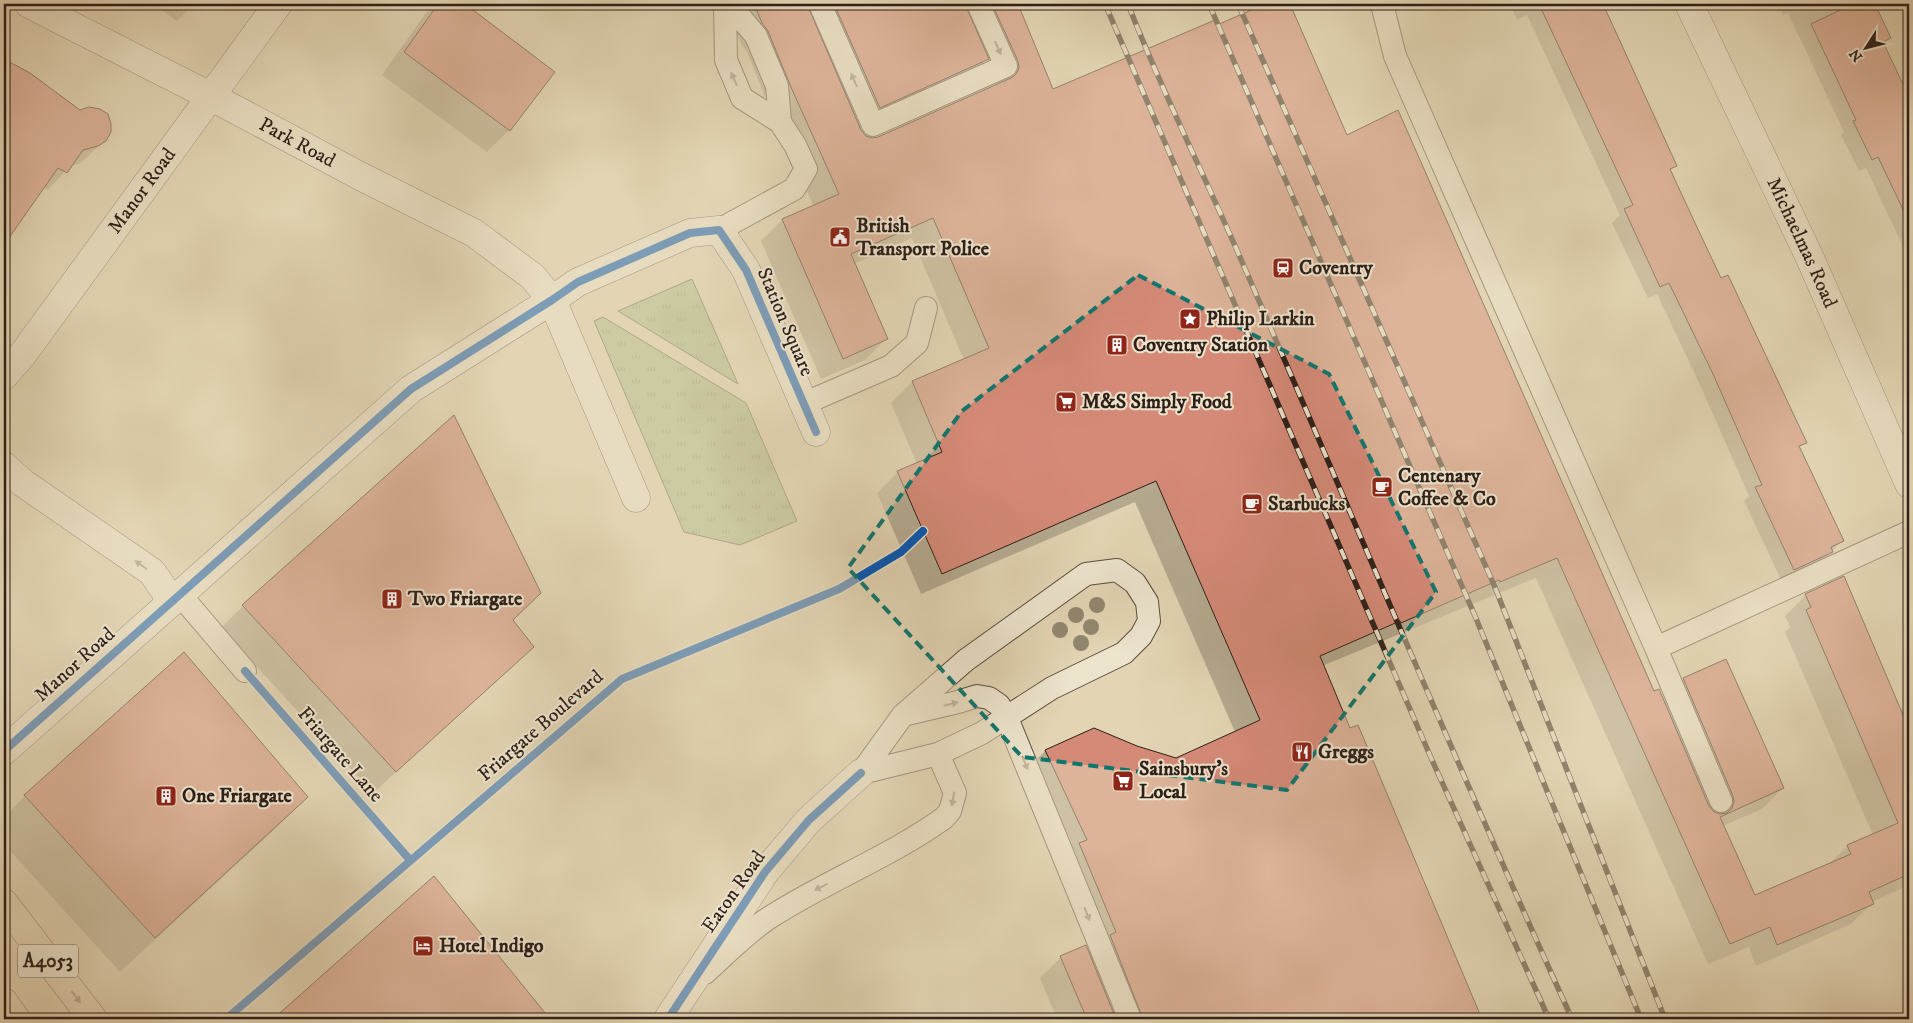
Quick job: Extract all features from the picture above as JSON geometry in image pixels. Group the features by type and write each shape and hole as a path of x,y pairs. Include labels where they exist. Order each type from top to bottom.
{"highway":[{"name":"A4053","path":"4,903 93,1019"},
{"name":"A4053","path":"4,1002 16,1019"}],"street":[{"name":"Park Road","path":"29,4 474,233 533,276 552,300"},
{"name":"Manor Road","path":"4,376 23,354 278,4"},
{"name":"Michaelmas Road","path":"1689,4 1809,256 1909,484"},
{"path":"636,498 552,300 578,282 690,233 719,230"},
{"name":"Station Square","path":"719,230 746,270 816,432"},
{"name":"Manor Road","path":"4,751 167,604 411,389 552,300"},
{"path":"4,466 23,483 152,572 167,594 167,604"},
{"name":"Eaton Road","path":"668,1019 691,986 740,907 765,872 809,820 861,773"}],"lane":[{"path":"719,230 794,189 806,169 795,145 780,122 742,98 726,60 725,4"},
{"path":"730,4 756,36 774,78 777,86 780,122"},
{"path":"820,4 873,125 1006,66 978,4"},
{"path":"1382,4 1395,56 1656,648 1721,801"},
{"path":"803,404 891,366 917,343 926,308"},
{"path":"1656,648 1909,532"},
{"path":"1117,570 1135,583 1147,602 1150,621 1141,636 1124,653 1052,688 982,733 938,754 861,773 903,715 966,660 1086,574 1117,570"},
{"path":"167,604 177,601 188,604 245,671"},
{"path":"903,715 977,696 989,698 999,705 1007,718 1130,1019"},
{"path":"691,986 769,918 944,818 950,811 955,793 938,754"}],"highlighted area":[{"path":"1138,275 1329,374 1436,592 1287,790 1022,757 848,568 962,411"}],"green space":[{"path":"692,279 738,384 618,311"},
{"path":"603,317 746,403 797,521 740,545 684,532 594,321"}],"building":[{"path":"438,4 465,4 555,72 510,131 404,52"},
{"path":"754,4 807,4 861,130 866,136 872,138 1011,78 1016,74 1019,68 1018,61 992,4 1018,4 1053,89 1215,20 1217,25 1265,4 1290,4 1347,135 1398,110 1654,691 1659,689 1709,806 1714,812 1720,814 1727,813 1732,808 1733,796 1683,678 1726,659 1784,788 1720,817 1755,895 1851,854 1847,845 1898,823 1806,610 1811,607 1805,594 1844,576 1909,729 1909,874 1869,892 1874,904 1777,945 1770,927 1730,944 1557,558 1500,582 1499,580 1320,656 1350,728 1358,725 1482,1019 1143,1019 1110,935 1116,932 1079,843 1087,840 1045,750 1094,728 1137,746 1176,758 1260,720 1156,481 942,574 897,471 942,452 912,381 989,348 933,218 851,254 888,339 843,359 782,219 839,194 768,31 762,23"},
{"path":"834,4 965,4 989,59 880,108"},
{"path":"1539,4 1603,4 1677,166 1670,169 1695,223 1721,278 1728,275 1807,443 1799,446 1844,541 1831,547 1833,552 1794,570 1755,487 1762,485 1713,374 1669,283 1660,287 1624,209 1633,205"},
{"path":"1853,4 1875,4 1891,38 1883,42 1909,97 1909,222 1878,157 1872,160 1853,121 1856,120 1811,24"},
{"path":"4,59 30,73 80,110 89,107 100,109 108,114 111,132 106,141 98,146 83,150 67,173 58,168 4,245"},
{"name":"Two Friargate","path":"454,415 541,593 513,620 534,647 396,772 242,605"},
{"name":"One Friargate","path":"184,652 308,797 155,938 24,795"},
{"name":"Hotel Indigo","path":"434,876 550,1019 273,1019"},
{"path":"1086,945 1116,1019 1087,1019 1060,956"}],"railway":[{"path":"1105,4 1432,760 1549,1019"},
{"path":"1128,4 1140,35 1236,248 1486,827 1572,1019"},
{"path":"1209,4 1475,616 1641,1019"},
{"path":"1238,4 1494,585 1665,1019"}],"cycle path":[{"path":"4,751 411,389 578,282 690,233 719,230 746,270 816,432"},
{"name":"Friargate Boulevard","path":"226,1019 622,679 839,589 901,552 923,531"},
{"name":"Friargate Lane","path":"245,671 410,860"},
{"path":"668,1019 765,872 809,820 861,773"}],"place":[{"name":"British Transport Police","path":"840,237"},
{"name":"Coventry","path":"1283,268"},
{"name":"Philip Larkin","path":"1190,319"},
{"name":"Coventry Station","path":"1117,345"},
{"name":"M&S Simply Food","path":"1066,402"},
{"name":"Centenary Coffee & Co","path":"1382,487"},
{"name":"Starbucks","path":"1252,504"},
{"name":"Two Friargate","path":"392,599"},
{"name":"Greggs","path":"1302,752"},
{"name":"Sainsbury's Local","path":"1123,781"},
{"name":"One Friargate","path":"166,796"},
{"name":"Hotel Indigo","path":"423,946"}]}
